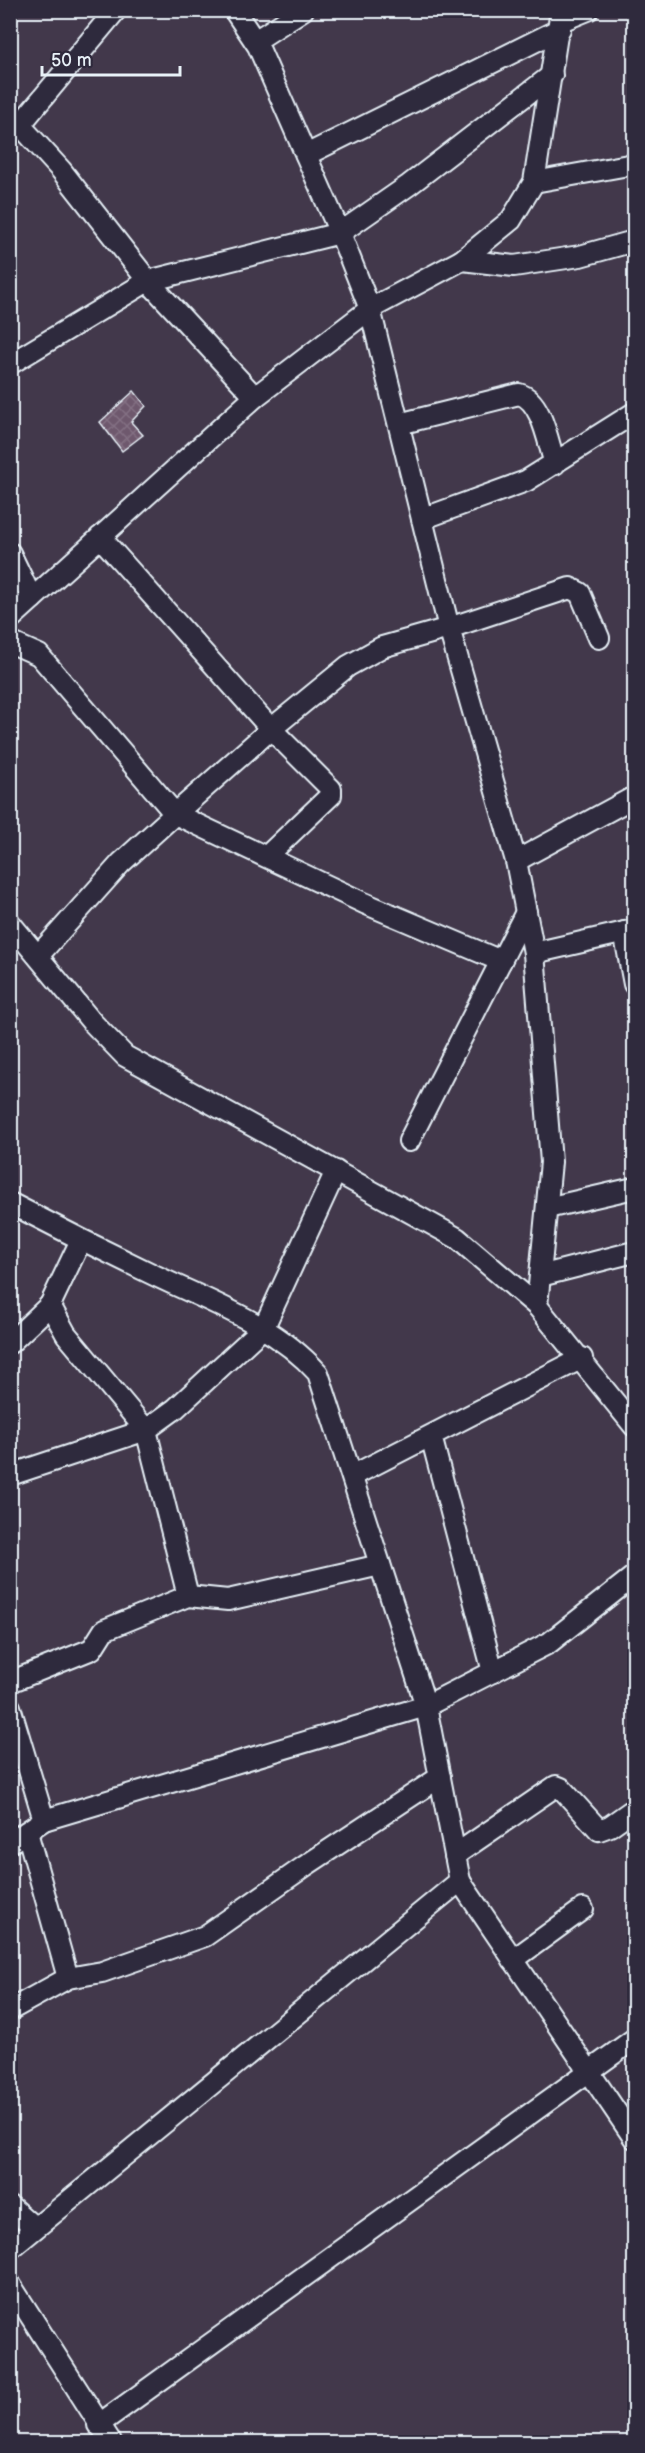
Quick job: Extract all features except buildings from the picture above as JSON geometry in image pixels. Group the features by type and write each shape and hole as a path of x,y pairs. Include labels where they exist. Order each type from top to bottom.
{"street":[{"path":"116,10 14,123 61,170 148,280 255,397"},
{"path":"234,10 255,40 340,233 370,309 449,628 516,861 534,953 551,1161 537,1306"},
{"path":"255,40 303,10"},
{"path":"306,155 561,20 588,10"},
{"path":"10,619 255,397 370,309 462,260 511,220 534,182 561,20"},
{"path":"10,364 148,280 340,233 409,185 552,75"},
{"path":"534,182 634,164"},
{"path":"462,260 514,266 580,256 634,241"},
{"path":"399,424 519,394 526,396 536,408 555,464"},
{"path":"422,519 526,481 633,417"},
{"path":"100,537 271,729 328,785 332,792 267,856"},
{"path":"10,553 32,598"},
{"path":"38,956 121,863 271,729 348,666 382,647 449,628 570,588 580,593 599,638"},
{"path":"10,642 39,655 175,814 364,903 501,961"},
{"path":"516,861 634,797"},
{"path":"410,1141 526,912"},
{"path":"534,953 629,931 634,984"},
{"path":"14,936 38,956 92,1022 125,1056 457,1239 537,1306 582,1358 634,1426"},
{"path":"10,1475 146,1430 175,1409 264,1327 336,1171"},
{"path":"547,1209 634,1188"},
{"path":"10,1203 81,1240 264,1327 298,1351 318,1373 426,1706 460,1881 634,2138"},
{"path":"10,1343 50,1305 81,1240"},
{"path":"540,1276 634,1252"},
{"path":"50,1305 66,1334 146,1430 188,1596"},
{"path":"352,1476 582,1358"},
{"path":"430,1436 493,1672"},
{"path":"10,1682 92,1648 104,1630 188,1596 228,1600 380,1565"},
{"path":"68,1978 19,1838 44,1820 426,1706 549,1643 634,1575"},
{"path":"10,1707 44,1820"},
{"path":"10,2010 68,1978 102,1972 205,1936 305,1866 440,1777"},
{"path":"455,1855 556,1786 561,1788 599,1830 610,1826 634,1809"},
{"path":"10,2249 460,1881"},
{"path":"513,1960 583,1909"},
{"path":"99,2425 634,2039"},
{"path":"10,2206 35,2228"},
{"path":"10,2284 111,2442"}]}
